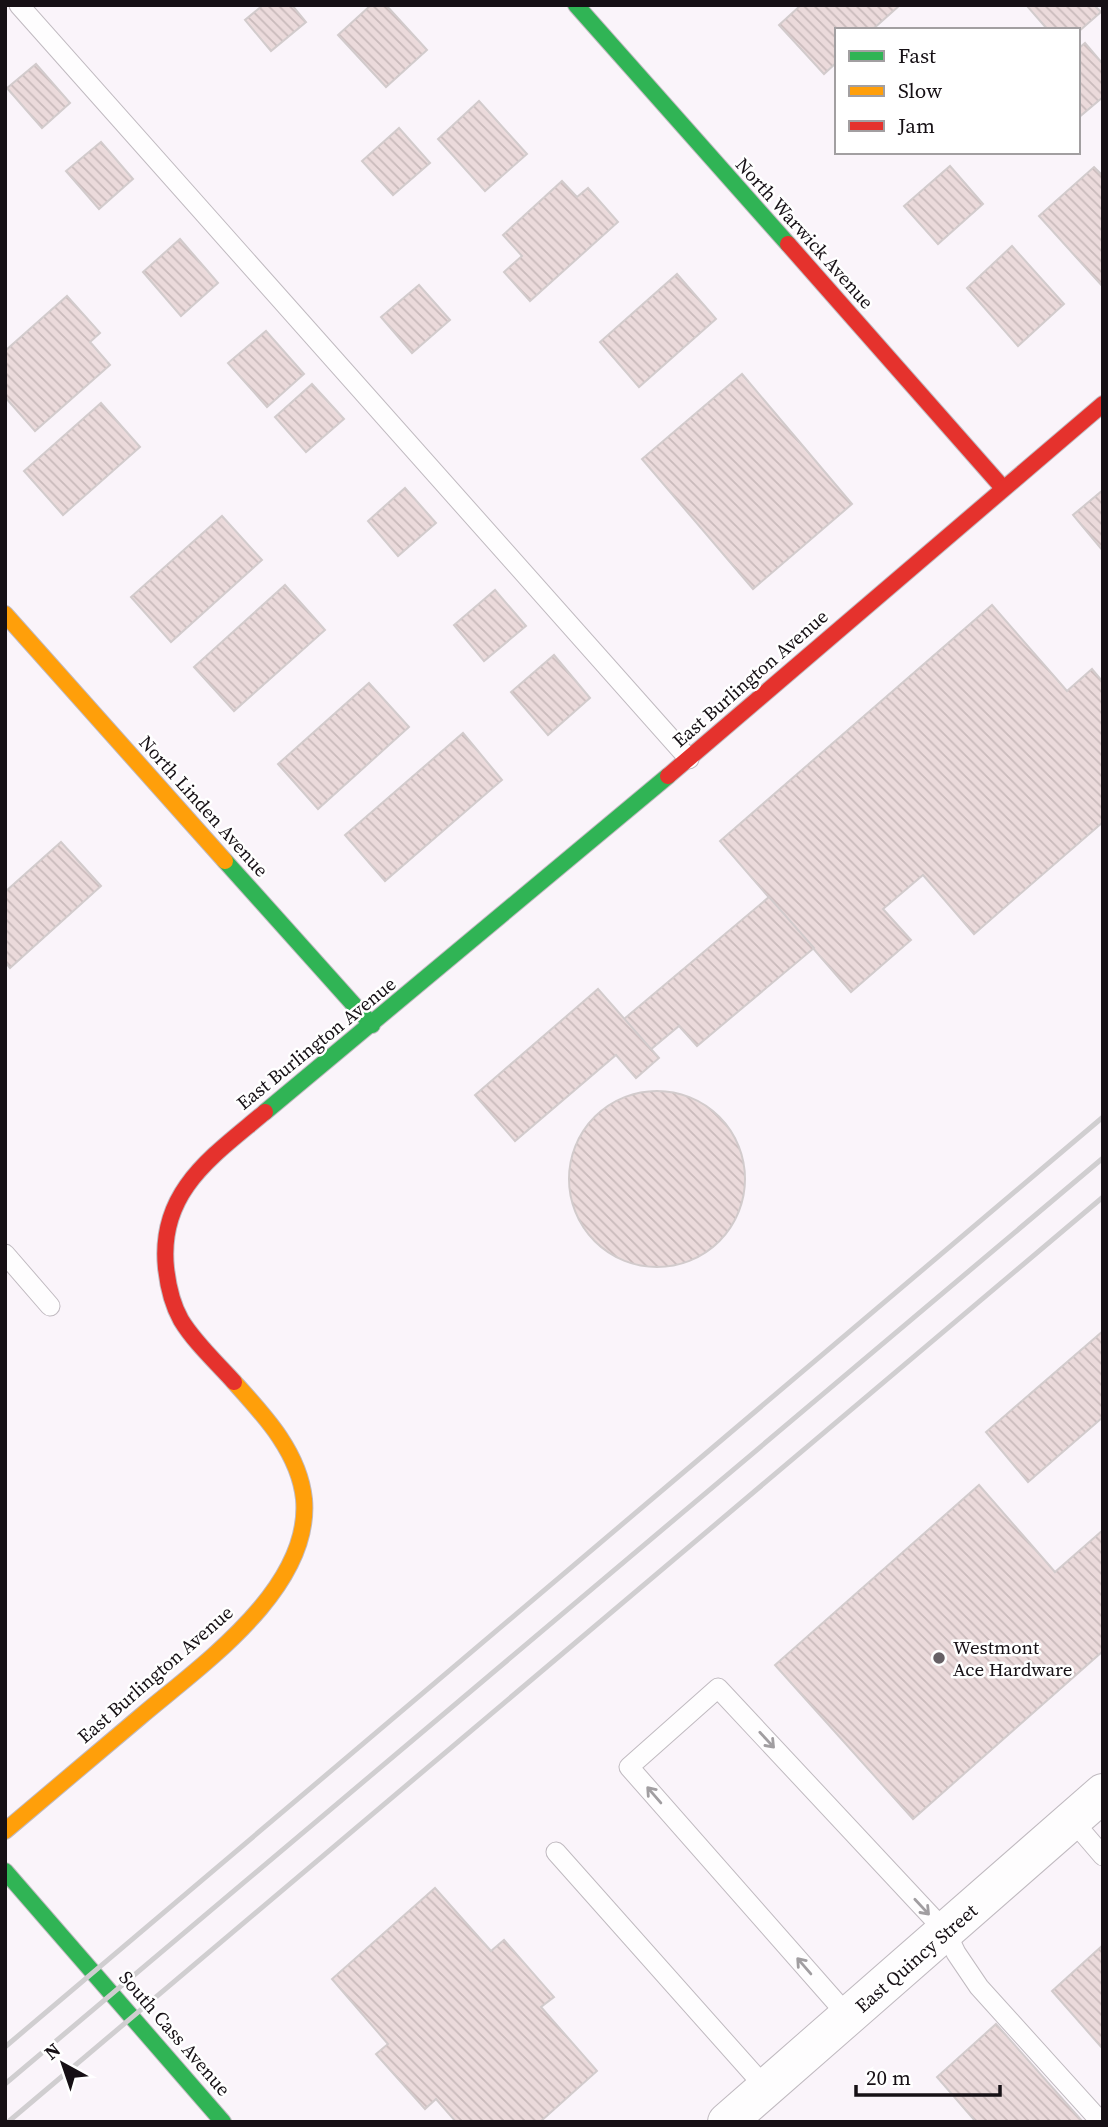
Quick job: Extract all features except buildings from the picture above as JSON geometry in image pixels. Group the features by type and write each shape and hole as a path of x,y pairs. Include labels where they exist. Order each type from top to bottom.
{"street":[{"name":"North Warwick Avenue","path":"576,5 1003,488"},
{"name":"East Burlington Avenue","path":"5,1831 207,1660 252,1616 279,1584 293,1556 303,1526 304,1500 300,1476 289,1451 269,1422 202,1347 180,1317 168,1286 165,1250 167,1223 181,1191 215,1154 689,759 1103,404"},
{"name":"North Linden Avenue","path":"5,614 372,1025"},
{"name":"East Quincy Street","path":"727,2122 1103,1793"},
{"name":"South Cass Avenue","path":"5,1871 223,2122"}],"lane":[{"path":"19,5 689,759"},
{"path":"5,1254 50,1306"},
{"path":"849,2017 629,1766 718,1688 946,1932 956,1953 979,1987 1101,2122"},
{"path":"1072,1820 1103,1856"},
{"path":"556,1852 765,2087"}],"railway":[{"path":"5,2047 1103,1117"},
{"path":"5,2084 1103,1158"},
{"path":"8,2122 1103,1197"}],"traffic: fast":[{"path":"576,5 788,244"},
{"path":"265,1112 668,776"},
{"path":"225,861 372,1025"},
{"path":"5,1871 223,2122"}],"traffic: slow":[{"path":"5,614 225,861"},
{"path":"5,1831 192,1674 248,1623 290,1564 302,1532 304,1499 301,1482 288,1450 278,1435 234,1382"}],"traffic: jam":[{"path":"788,244 1003,488"},
{"path":"668,776 1103,404"},
{"path":"234,1382 193,1337 178,1314 168,1281 166,1241 171,1217 180,1196 193,1178 226,1144 265,1112"}],"place":[{"name":"Westmont Ace Hardware","path":"939,1658"}]}
